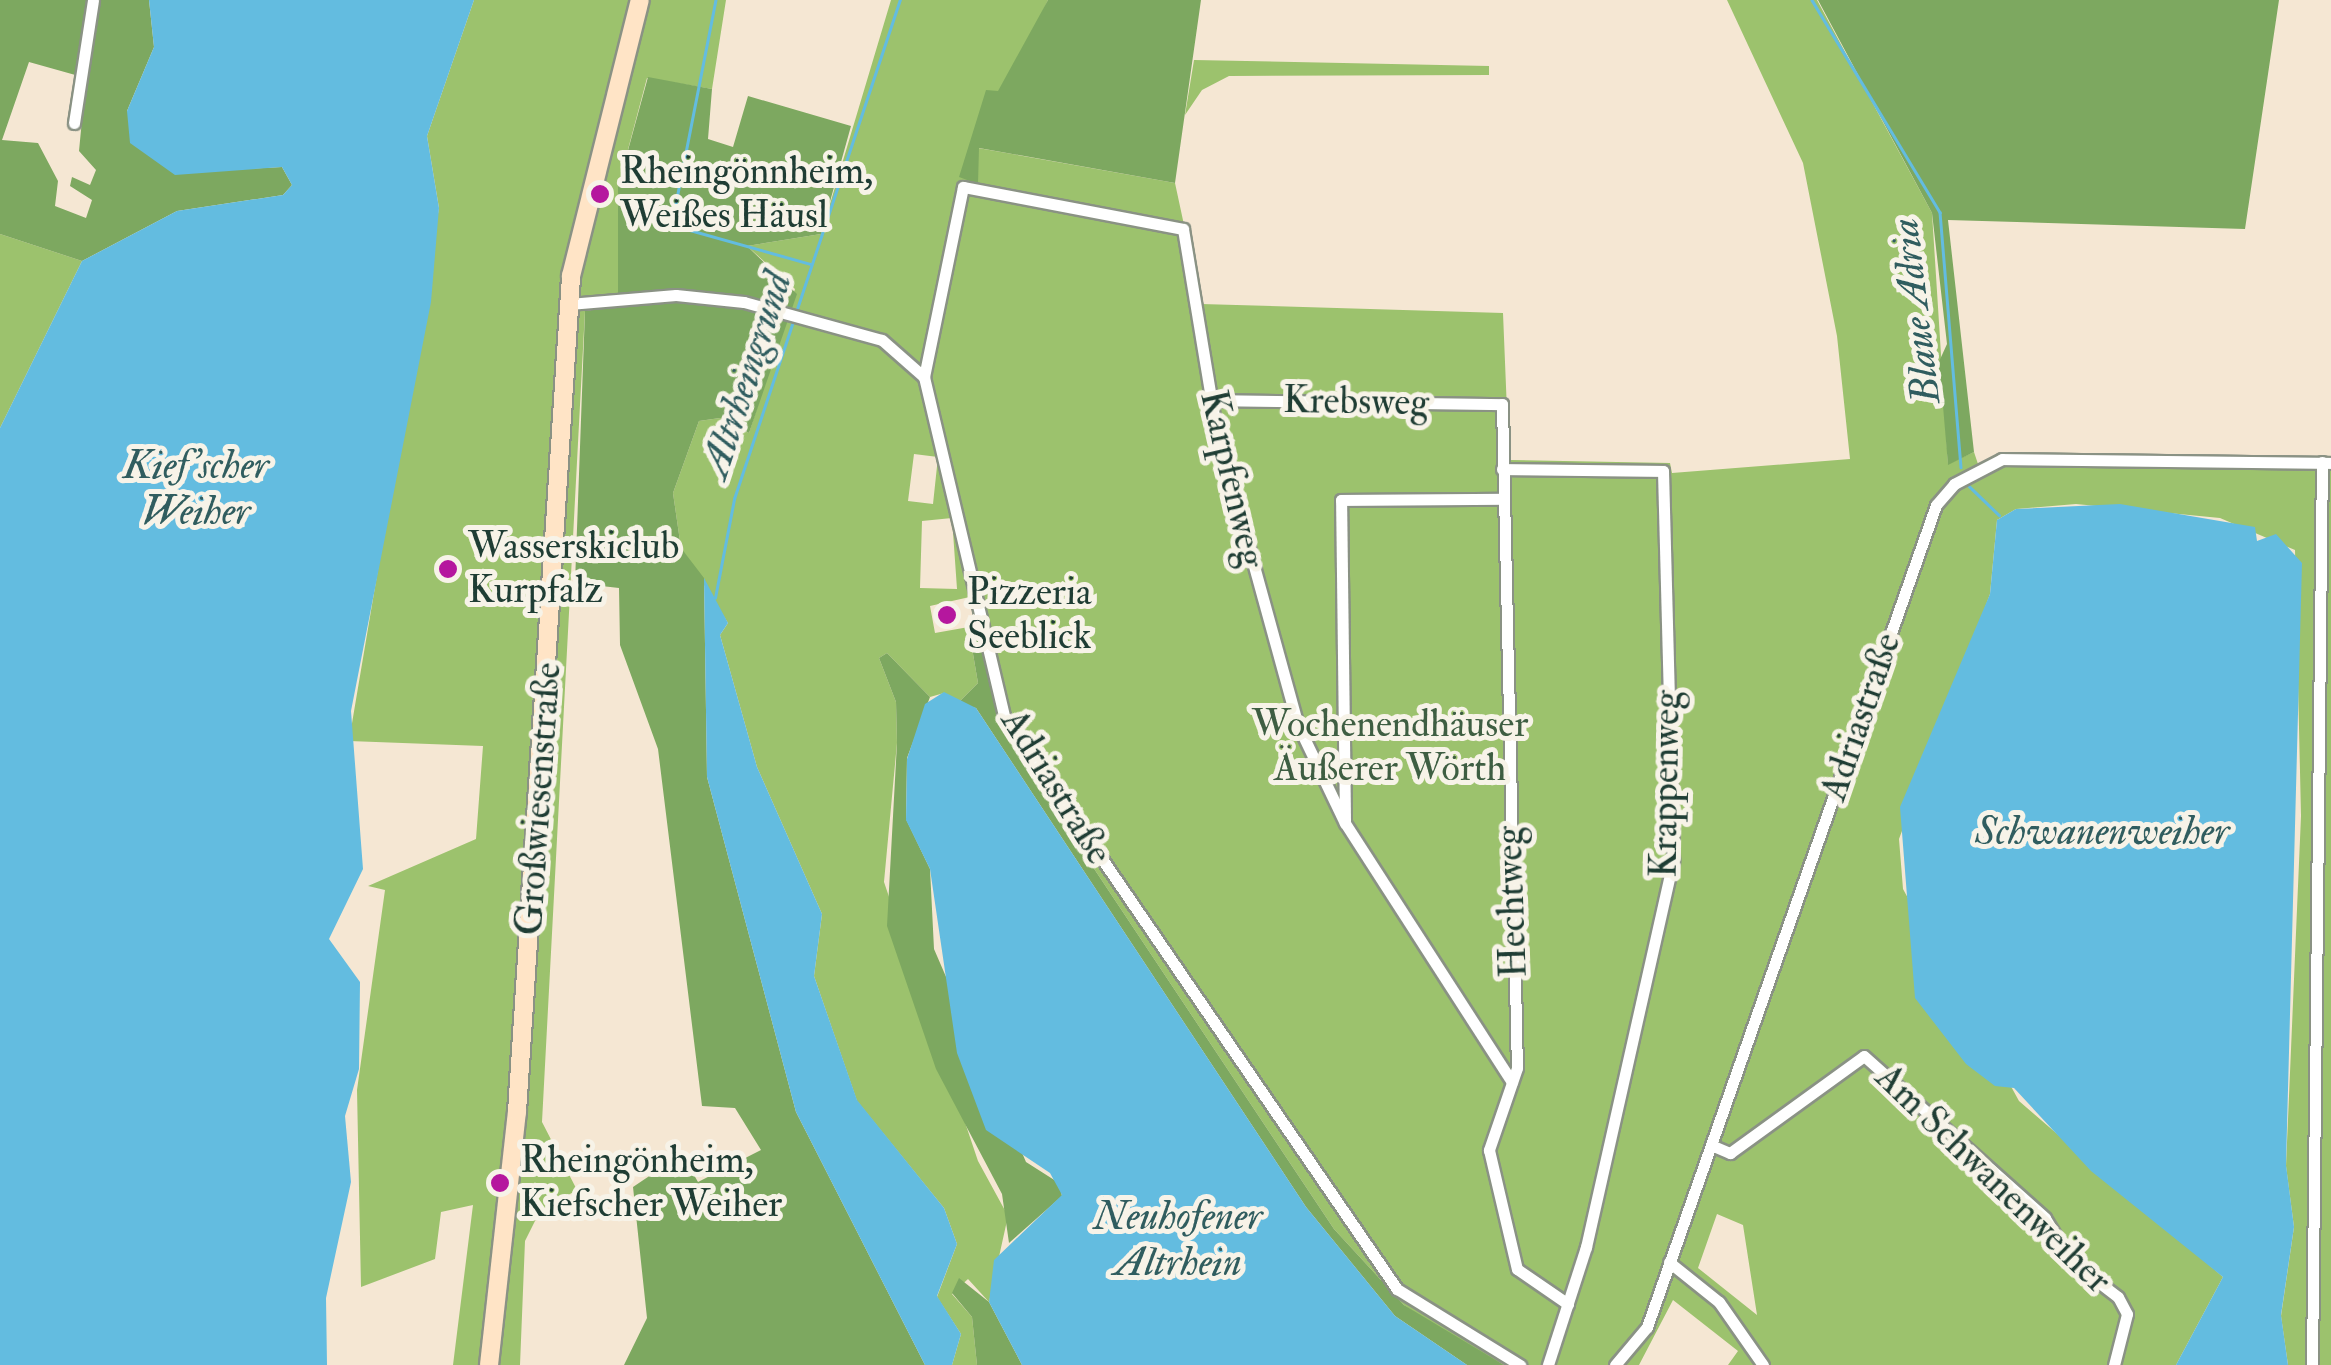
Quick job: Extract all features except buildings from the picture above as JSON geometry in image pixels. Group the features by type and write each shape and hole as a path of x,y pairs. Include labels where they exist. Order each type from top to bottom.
{"street":[{"path":"74,123 93,0"},
{"name":"Großwiesenstraße","path":"489,1365 517,1112 569,304 640,0"},
{"name":"Karpfenweg","path":"924,377 963,187 1184,229 1211,400 1288,694 1345,823 1512,1082"},
{"path":"569,304 676,295 796,316 882,340 924,377"},
{"name":"Adriastraße","path":"924,377 1004,716 1397,1290 1520,1365"},
{"name":"Krebsweg","path":"1211,400 1502,404"},
{"name":"Hechtweg","path":"1502,404 1512,1082 1488,1150 1514,1260 1522,1276 1568,1304"},
{"name":"Adriastraße","path":"1615,1365 1646,1327 1936,505 1954,484 2002,459 2326,462"},
{"path":"2312,1365 2321,528 2326,462"},
{"name":"Krappenweg","path":"1502,469 1663,472 1673,861 1568,1304 1548,1365"},
{"path":"1345,823 1341,500 1502,498"},
{"name":"Am Schwanenweiher","path":"1711,1145 1730,1153 1864,1056 2045,1218 2071,1261 2118,1297 2128,1314 2114,1365"},
{"path":"1669,1262 1719,1302 1764,1365"}],"green space":[{"path":"0,0 149,0 154,47 127,111 245,169 282,167 292,185 283,195 177,211 82,261 0,234","holes":["29,62 86,78 79,151 96,170 90,185 72,177 70,186 92,200 86,218 55,206 58,181 38,143 2,140"]},
{"path":"474,0 726,0 712,89 647,78 618,187 618,306 585,311 542,1122 577,1190 540,1211 525,1241 520,1365 453,1365 473,1205 441,1212 435,1259 361,1287 357,1090 385,890 368,886 476,839 483,746 349,741 439,208 427,136"},
{"name":"Wochenendhäuser Äußerer Wörth","path":"891,0 1048,0 978,148 1175,183 1201,304 1503,313 1509,460 1670,463 1672,473 1850,459 1837,336 1803,163 1727,0 1817,0 1932,213 1948,464 1974,452 1978,464 2003,456 2331,458 2331,1365 2288,1365 2281,1316 2294,1227 2286,1166 2301,816 2295,550 2220,518 2076,504 2016,509 1997,520 1990,594 1899,839 1903,889 2019,1101 2223,1277 2176,1365 1728,1365 1738,1351 1673,1300 1639,1365 1504,1365 1449,1336 1404,1305 1334,1229 1007,738 981,628 972,648 978,683 957,704 944,693 930,697 887,653 879,658 896,702 897,743 884,882 978,1161 1008,1216 989,1302 968,1279 952,1294 972,1317 977,1365 952,1365 961,1334 937,1297 957,1244 944,1208 857,1101 814,976 822,914 757,767 720,635 728,623 681,548 673,493 699,421 720,418 749,433 795,289 747,246 821,234","holes":["914,454 938,457 933,504 908,501","952,518 957,589 920,588 922,521","974,596 980,625 935,633 930,606","1717,1214 1743,1225 1757,1315 1698,1268"]},
{"path":"1048,0 1201,0 1175,183 979,148 978,184 959,177 986,90 998,91"},
{"path":"1818,0 2279,0 2245,229 1948,220 1974,452 1948,465 1943,406 1928,386 1947,344 1932,213"},
{"path":"1194,60 1489,66 1489,75 1229,76 1202,90 1185,115"},
{"path":"648,77 712,89 708,139 733,147 748,96 851,126 821,234 747,246 797,294 749,433 720,418 699,421 673,493 681,548 704,578 707,777 796,1112 925,1365 624,1365 647,1318 633,1187 682,1154 698,1182 761,1150 735,1108 702,1106 658,749 620,645 619,588 575,583 585,311 618,306 618,187"},
{"path":"0,234 82,261 0,428"},
{"path":"980,625 1007,738 1334,1229 1404,1305 1504,1365 1467,1365 1395,1316 1306,1207 976,708 957,704 978,683 972,648"},
{"path":"887,653 930,697 907,758 906,819 930,869 934,949 1026,1162 1059,1183 1062,1196 1009,1243 1002,1194 936,1069 887,926 897,743 896,702 879,658"},
{"path":"959,1278 989,1302 1022,1365 977,1365 972,1317 952,1293"}],"water":[{"name":"Kief'scher Weiher","path":"149,0 474,0 427,136 439,208 431,302 351,711 363,869 329,939 360,982 359,1069 345,1116 351,1182 326,1298 327,1365 0,1365 0,428 82,261 177,211 283,195 292,185 282,167 175,175 130,143 127,111 154,47"},
{"name":"Schwanenweiher","path":"2120,504 2255,527 2257,541 2276,534 2302,563 2286,1165 2294,1227 2281,1315 2288,1365 2176,1365 2223,1277 2091,1171 2014,1088 1995,1086 1966,1064 1915,998 1900,807 1990,594 1997,520 2016,509"},
{"path":"704,578 728,623 720,635 757,767 822,914 814,976 857,1100 944,1208 957,1244 937,1296 961,1334 952,1365 925,1365 796,1112 707,777"},
{"name":"Neuhofener Altrhein","path":"944,692 976,708 1306,1207 1395,1316 1467,1365 1022,1365 989,1302 994,1260 1062,1195 1050,1173 986,1130 957,1053 930,869 906,820 907,759 925,704"}],"waterway":[{"path":"716,0 672,225 811,264"},
{"name":"Altrheingrund","path":"796,312 900,0"},
{"name":"Blaue Adria","path":"1812,0 1940,212 1961,467"},
{"name":"Altrheingrund","path":"715,598 734,499 794,319"},
{"name":"Blaue Adria","path":"1969,486 1999,515"}],"place":[{"name":"Rheingönnheim, Weißes Häusl","path":"600,194"},
{"name":"Wasserskiclub Kurpfalz","path":"448,569"},
{"name":"Pizzeria Seeblick","path":"947,615"},
{"name":"Rheingönheim, Kiefscher Weiher","path":"500,1183"}]}
